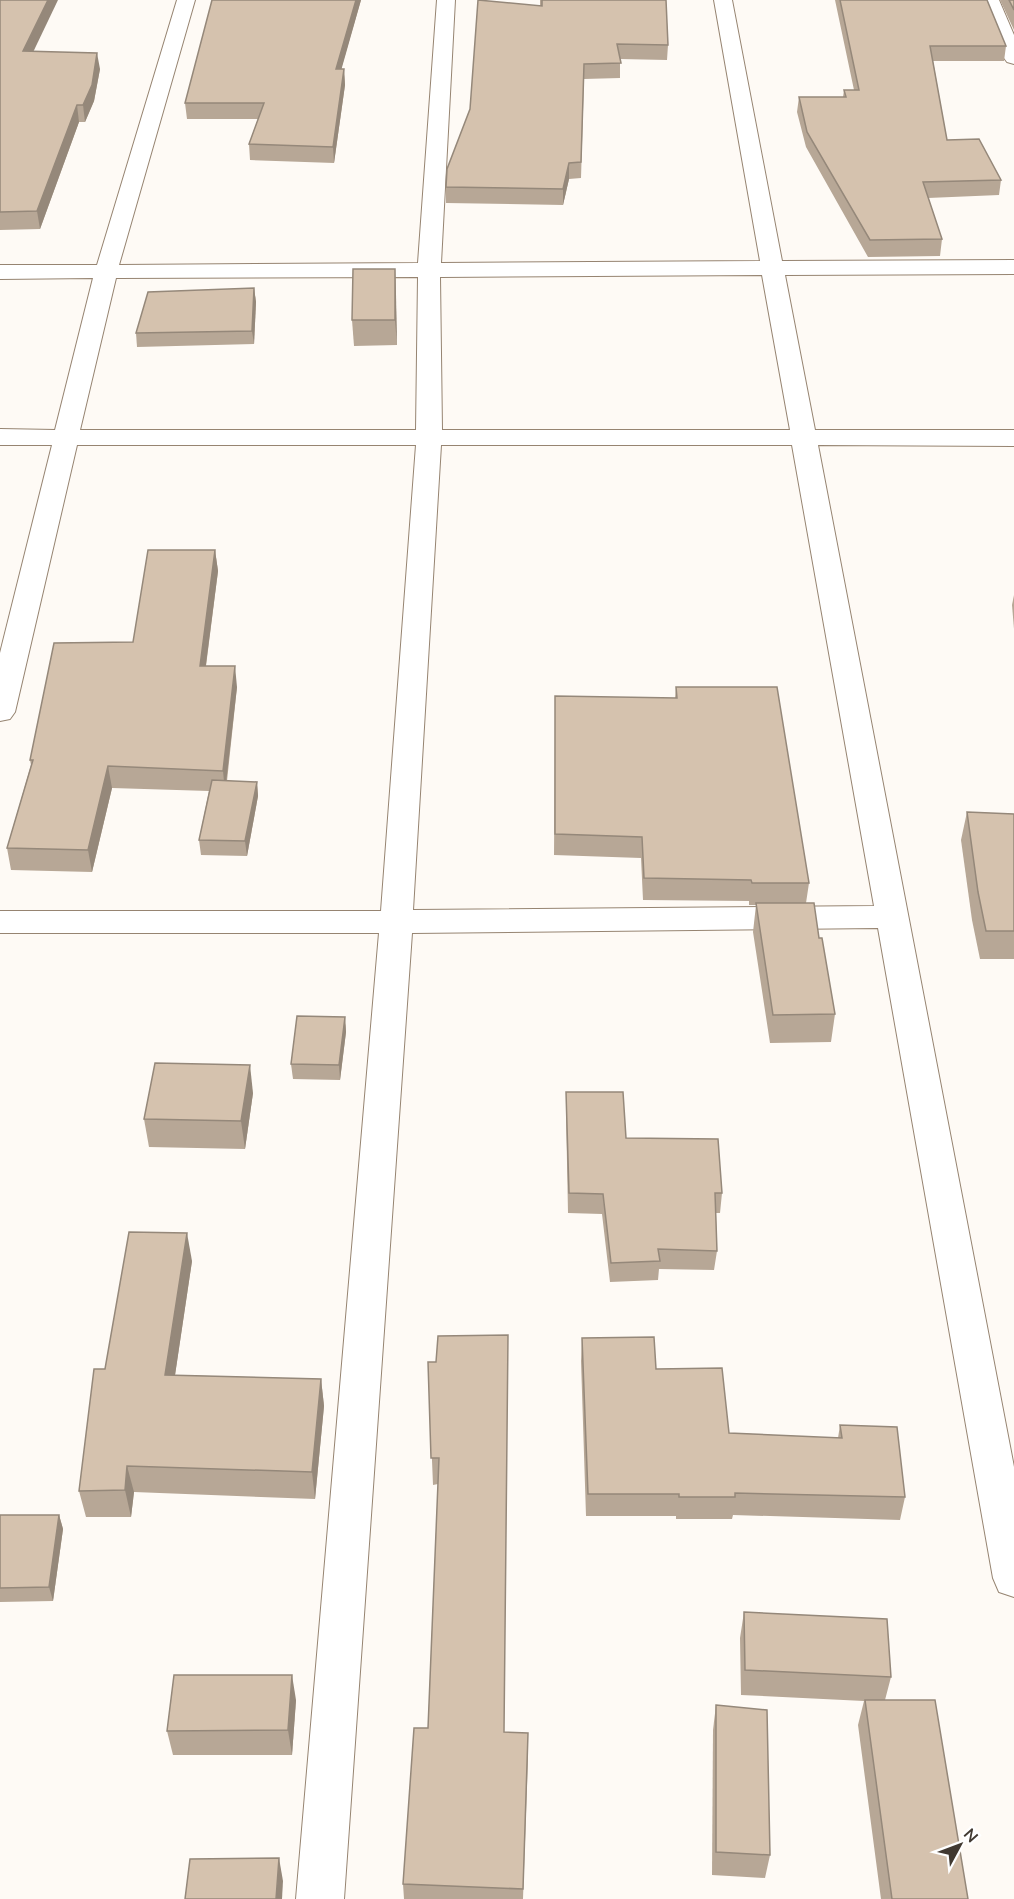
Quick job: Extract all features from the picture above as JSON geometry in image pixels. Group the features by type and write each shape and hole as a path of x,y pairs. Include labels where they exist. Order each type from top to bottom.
{"street":[{"path":"0,712 106,271 186,0"},
{"path":"320,1899 396,922 429,437 429,270 446,0"},
{"path":"723,0 892,917 1001,1436 1014,1578"},
{"path":"990,0 1014,58"},
{"path":"0,272 1014,267"},
{"path":"0,437 1014,438"},
{"path":"0,922 396,922 892,917"}],"building":[{"path":"0,0 48,0 23,51 97,53 92,85 83,105 77,105 37,211 0,212"},
{"path":"212,0 356,0 336,69 344,69 333,147 249,144 264,103 185,103"},
{"path":"478,0 542,6 542,0 666,0 668,45 617,44 621,63 584,64 581,162 569,163 563,189 446,187 447,169 470,109"},
{"path":"840,0 987,0 1006,46 930,46 947,140 979,139 1001,180 923,182 942,239 870,240 807,132 799,97 846,97 844,90 859,90"},
{"path":"1009,0 1014,0 1014,10"},
{"path":"353,269 395,269 395,320 352,320"},
{"path":"254,288 252,331 136,333 148,292"},
{"path":"148,550 215,550 200,666 235,666 223,771 108,766 88,850 7,848 33,760 30,760 54,643 133,642"},
{"path":"676,687 777,687 809,883 644,878 642,837 555,834 555,696 677,698"},
{"path":"212,780 257,782 245,841 199,840"},
{"path":"967,812 1014,814 1014,931 986,931"},
{"path":"756,903 814,903 835,1014 773,1015"},
{"path":"297,1016 345,1017 339,1065 291,1064"},
{"path":"155,1063 250,1065 241,1121 144,1119"},
{"path":"566,1092 623,1092 626,1138 718,1139 722,1193 715,1193 717,1251 658,1249 660,1261 611,1263 603,1194 569,1193"},
{"path":"129,1232 187,1233 165,1375 321,1379 312,1472 127,1466 125,1490 79,1491 94,1369 105,1369"},
{"path":"508,1335 504,1732 528,1733 523,1889 403,1884 414,1728 428,1728 439,1458 431,1458 428,1362 436,1362 438,1336"},
{"path":"654,1337 656,1369 722,1368 729,1433 842,1438 840,1425 897,1427 905,1497 735,1493 735,1497 679,1497 679,1494 588,1494 582,1338"},
{"path":"0,1515 59,1515 49,1587 0,1588"},
{"path":"744,1612 887,1619 891,1677 745,1670"},
{"path":"174,1675 292,1675 288,1730 167,1731"},
{"path":"865,1700 935,1700 968,1899 892,1899"},
{"path":"716,1705 767,1710 770,1855 716,1852"},
{"path":"279,1858 276,1899 185,1899 190,1859"}]}
